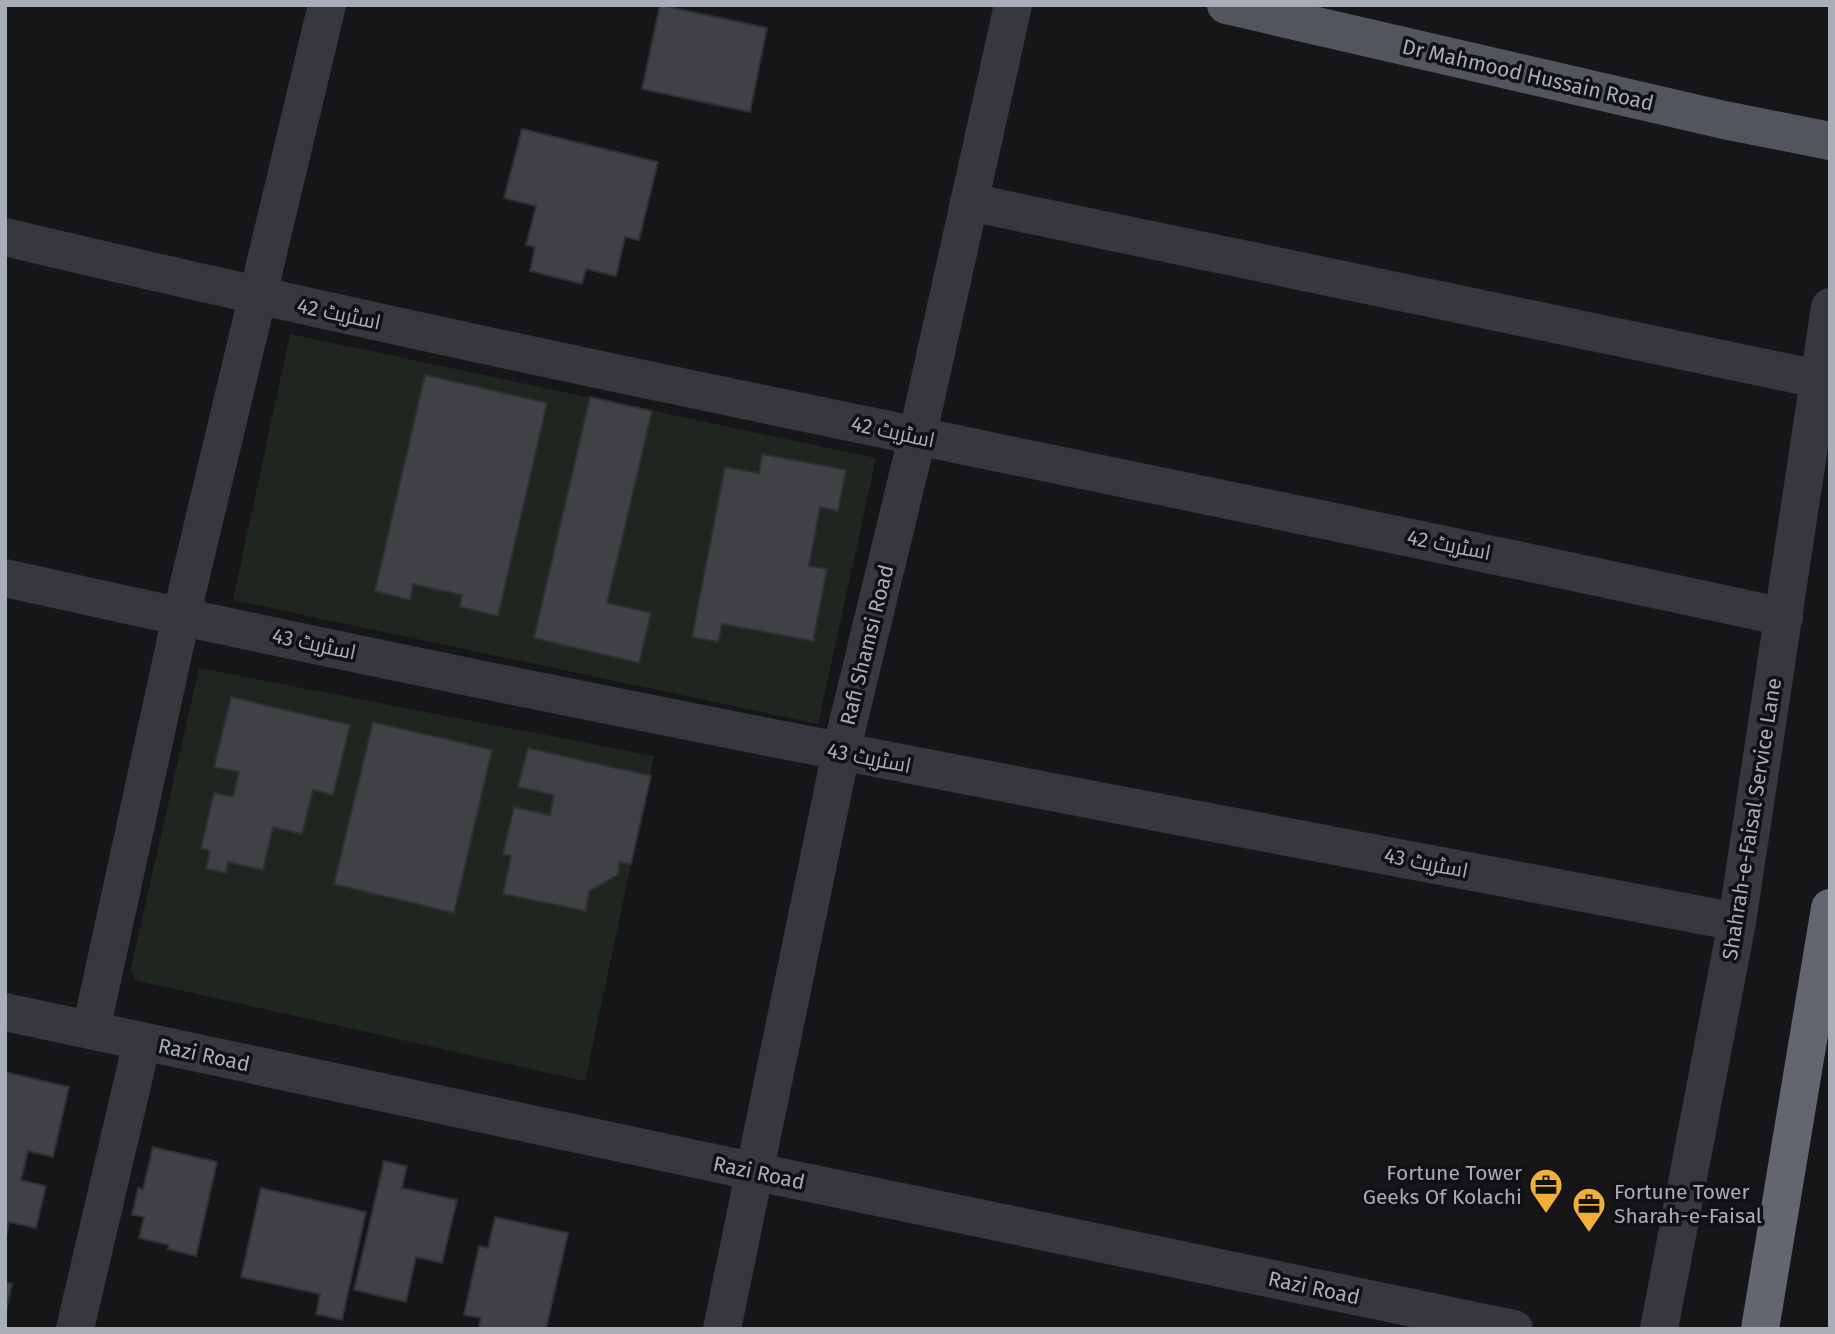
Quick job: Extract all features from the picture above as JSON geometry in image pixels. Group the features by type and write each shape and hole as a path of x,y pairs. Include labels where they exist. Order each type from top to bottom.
{"highway":[{"path":"1760,1329 1830,908"}],"main road":[{"name":"Dr Mahmood Hussain Road","path":"1226,5 1724,121 1830,141"}],"street":[{"path":"91,1030 181,617 327,5"},
{"name":"Rafi Shamsi Road","path":"722,1329 752,1171 841,752 918,438 1013,5"},
{"path":"969,202 1818,379"},
{"name":"اسٹریٹ 42","path":"5,237 258,296 918,438 1522,560 1784,617"},
{"name":"Shahrah-e-Faisal Service Lane","path":"1659,1329 1737,922 1830,307"},
{"name":"اسٹریٹ 43","path":"5,578 181,617 841,752 1737,922"},
{"name":"Razi Road","path":"5,1012 1514,1329"},
{"path":"75,1329 142,1042"}],"shaded area":[{"path":"290,334 876,458 818,724 233,600"},
{"path":"199,668 654,756 585,1081 135,980 131,968"}],"building":[{"path":"660,5 767,28 750,112 642,89"},
{"path":"522,129 658,162 639,240 625,237 616,276 586,269 582,284 530,271 535,247 526,245 536,206 504,198"},
{"path":"425,375 547,403 498,616 460,607 462,595 413,584 410,600 375,591"},
{"path":"590,397 652,411 607,603 651,613 639,663 534,638"},
{"path":"762,454 846,470 838,511 820,507 809,566 827,569 813,641 722,624 718,642 692,637 725,467 759,473"},
{"path":"231,697 350,725 333,795 313,790 302,834 273,827 263,870 228,862 226,873 206,869 210,851 201,848 214,793 233,797 239,772 214,767"},
{"path":"373,722 492,750 454,913 334,884"},
{"path":"528,748 651,776 631,864 619,862 618,875 589,891 586,911 503,894 511,856 503,854 514,807 550,815 554,795 518,787"},
{"path":"5,1072 69,1087 53,1157 28,1151 21,1180 46,1186 36,1228 9,1222 6,1237"},
{"path":"153,1147 217,1162 196,1256 168,1249 169,1245 139,1238 144,1217 132,1215 138,1188 143,1189"},
{"path":"384,1161 407,1166 402,1188 457,1200 442,1263 416,1257 406,1302 354,1290"},
{"path":"261,1188 366,1212 342,1320 316,1314 320,1294 241,1277"},
{"path":"495,1217 568,1233 546,1329 478,1329 481,1318 464,1315 479,1246 488,1248"},
{"path":"5,1282 12,1284 5,1316"}],"place":[{"name":"Fortune Tower Geeks Of Kolachi","path":"1546,1215"},
{"name":"Fortune Tower Sharah-e-Faisal","path":"1589,1234"}]}
